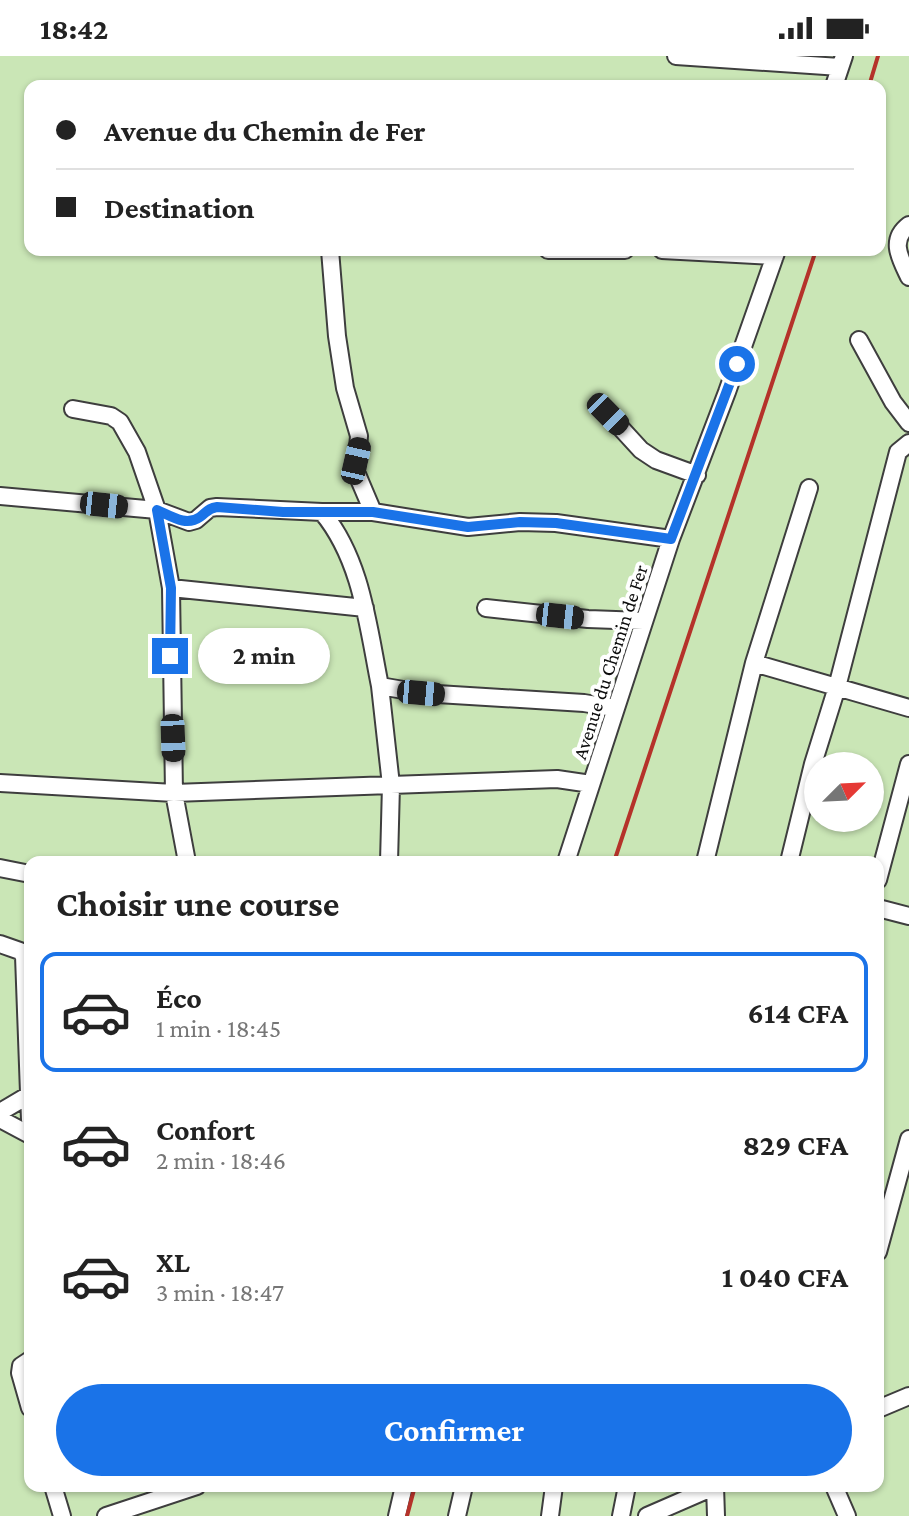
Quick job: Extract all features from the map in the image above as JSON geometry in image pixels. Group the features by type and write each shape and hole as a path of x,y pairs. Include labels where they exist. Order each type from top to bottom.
{"street":[{"path":"676,56 842,62"},
{"path":"909,225 896,240 901,262 909,277"},
{"path":"330,256 345,388 359,436 356,472 373,512"},
{"name":"Avenue du Chemin de Fer","path":"568,856 671,539 775,256"},
{"path":"859,340 893,402 909,423"},
{"path":"73,409 111,416 120,422 142,464 157,510 171,588 174,793 186,856"},
{"path":"608,414 641,450 656,460 697,475"},
{"path":"790,856 898,452 909,443"},
{"path":"706,856 754,663 809,488"},
{"path":"0,496 157,510 189,522 210,508 217,507 373,512 468,527 520,522 556,523 671,539"},
{"path":"322,512 351,563 365,608 380,686 391,785 389,856"},
{"path":"171,588 365,608"},
{"path":"486,608 588,619 643,621"},
{"path":"754,663 909,708"},
{"path":"380,686 421,693 584,703 614,708"},
{"path":"884,858 909,764"},
{"path":"0,783 174,793 557,779 591,784"},
{"path":"0,868 24,873"},
{"path":"884,910 909,916"},
{"path":"0,944 20,951 24,956"},
{"path":"0,1112 24,1093"},
{"path":"0,1119 24,1132"},
{"path":"884,1230 909,1139"},
{"path":"24,1364 20,1373 24,1387"},
{"path":"884,1406 909,1396"},
{"path":"55,1492 62,1516"},
{"path":"106,1516 179,1492"},
{"path":"397,1516 403,1492"},
{"path":"457,1516 463,1492"},
{"path":"550,1516 553,1492"},
{"path":"621,1516 626,1492"},
{"path":"647,1516 701,1492"},
{"path":"715,1492 716,1516"},
{"path":"837,1492 847,1516"}],"green space":[{"path":"0,56 909,56 909,1516 0,1516"}],"railway":[{"path":"871,80 878,56"},
{"path":"616,856 814,256"},
{"path":"407,1516 413,1492"}],"route":[{"path":"170,656 171,588 157,510 189,522 210,508 217,507 283,512 373,512 468,527 520,522 556,523 671,539 737,364"}]}
